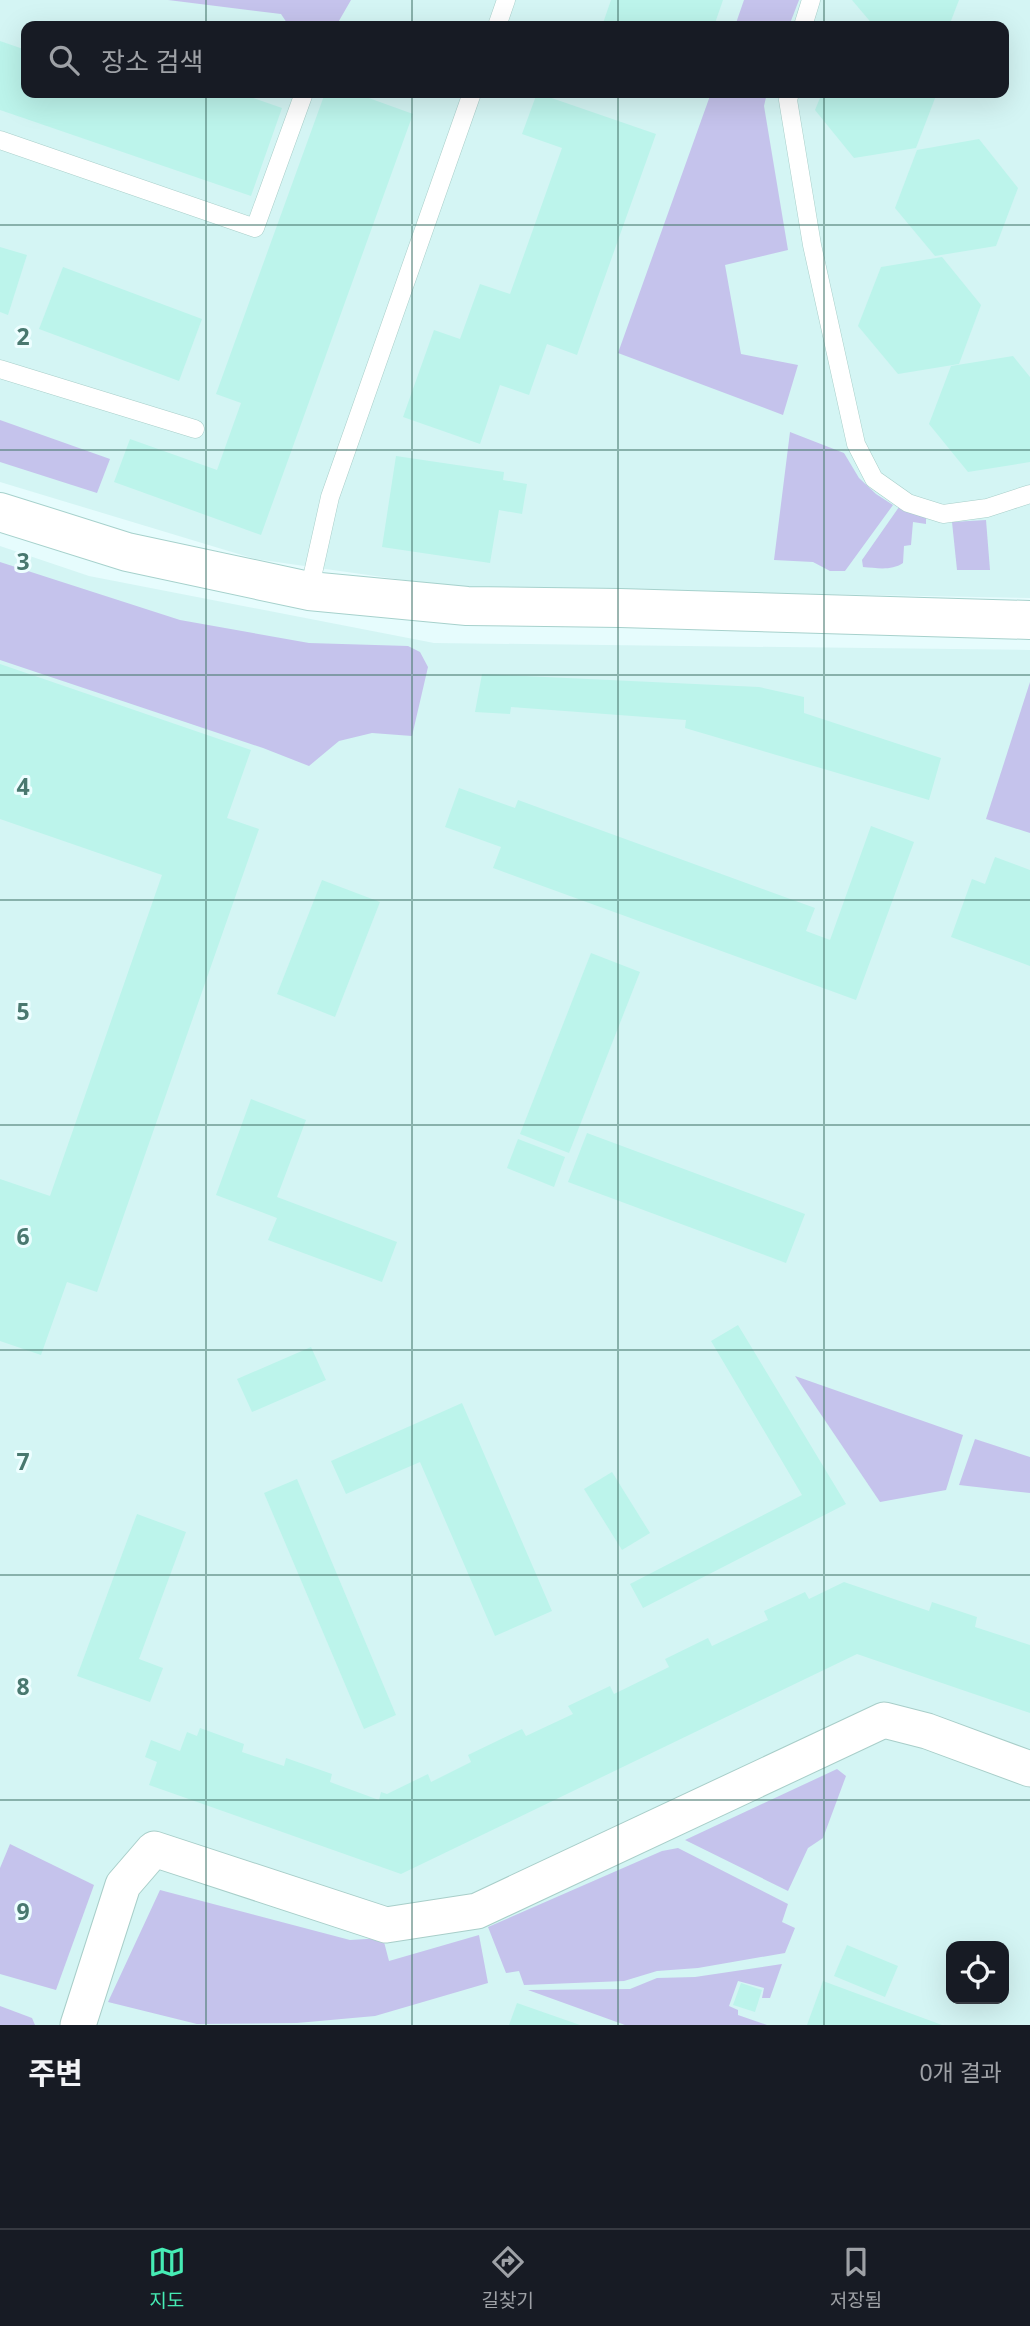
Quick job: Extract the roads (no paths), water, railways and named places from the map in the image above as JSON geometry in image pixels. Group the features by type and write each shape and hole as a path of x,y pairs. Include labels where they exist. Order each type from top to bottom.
{"street":[{"path":"0,512 127,552 309,591 467,606 1030,620"},
{"path":"78,2025 123,1885 153,1849 386,1924 477,1910 884,1720 927,1731 1030,1769"}],"lane":[{"path":"498,21 506,0"},
{"path":"805,21 811,0"},
{"path":"0,140 255,228 302,98"},
{"path":"309,591 330,497 470,98"},
{"path":"789,98 812,245 856,444 874,479 908,503 943,514 987,508 1030,494"},
{"path":"0,369 195,429"}]}
